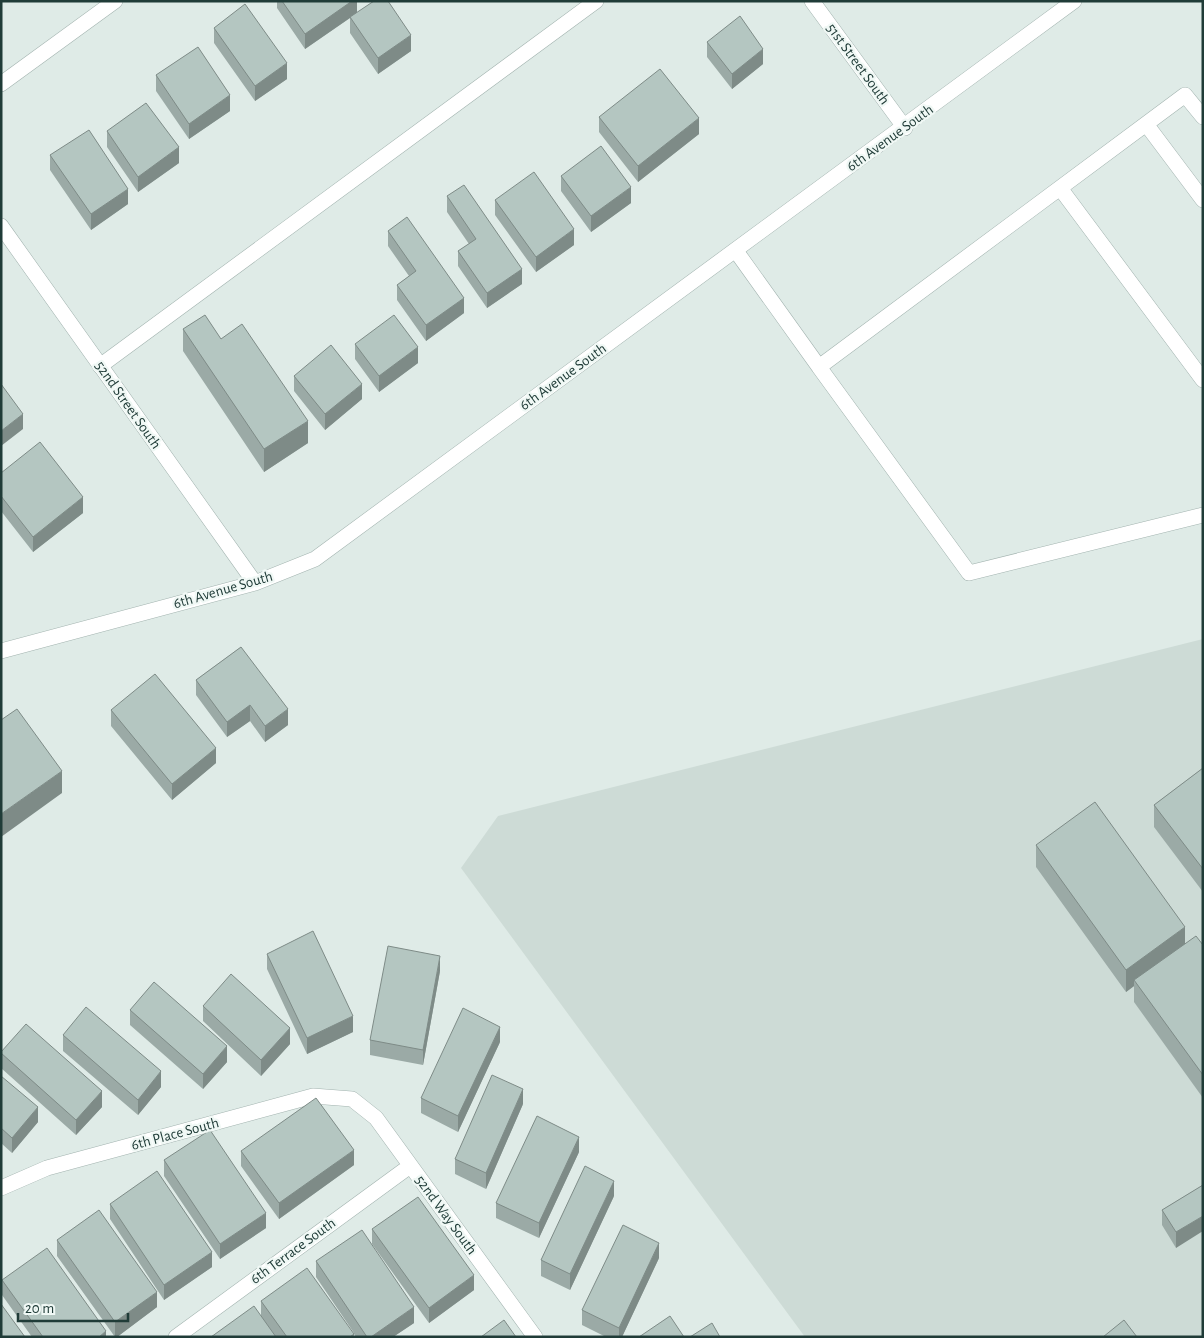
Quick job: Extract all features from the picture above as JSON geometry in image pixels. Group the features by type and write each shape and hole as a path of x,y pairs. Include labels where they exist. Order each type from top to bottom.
{"street":[{"path":"1,84 115,1"},
{"path":"100,366 596,1"},
{"name":"51st Street South","path":"812,1 905,128"},
{"name":"6th Avenue South","path":"1,651 255,583 315,559 905,128 1074,1"},
{"path":"819,367 1186,95 1203,117"},
{"path":"1146,124 1203,200"},
{"path":"1060,188 1203,380"},
{"name":"52nd Street South","path":"1,226 255,583"},
{"path":"736,251 969,574 1203,515"},
{"name":"6th Place South","path":"1,1188 47,1168 313,1096 352,1099"},
{"name":"52nd Way South","path":"352,1099 376,1118 535,1337"},
{"name":"6th Terrace South","path":"176,1337 410,1166"}],"shaded area":[{"path":"1203,639 1203,1337 805,1337 461,868 498,816"}],"building":[{"path":"282,1 352,1 305,34"},
{"path":"374,1 388,1 411,35 378,58 350,17"},
{"path":"245,4 287,63 255,86 214,28"},
{"path":"740,16 763,49 732,74 707,42"},
{"path":"198,47 230,95 189,124 156,75"},
{"path":"660,69 699,118 638,166 599,117"},
{"path":"146,103 179,147 138,177 107,131"},
{"path":"89,130 128,189 91,214 50,155"},
{"path":"601,146 631,187 591,216 561,176"},
{"path":"534,172 574,229 536,257 495,200"},
{"path":"464,185 522,269 487,293 458,251 476,239 447,196"},
{"path":"407,217 464,298 426,325 397,285 416,271 388,231"},
{"path":"205,315 221,339 242,324 308,421 264,449 183,329"},
{"path":"394,315 418,347 379,376 355,344"},
{"path":"331,345 362,384 325,414 294,376"},
{"path":"1,384 23,414 1,431"},
{"path":"40,442 83,497 33,537 1,496 1,473"},
{"path":"241,647 288,709 265,726 250,705 227,722 196,680"},
{"path":"155,674 216,748 172,784 111,710"},
{"path":"17,709 62,771 1,814 1,720"},
{"path":"1203,768 1203,869 1154,805"},
{"path":"1095,802 1185,927 1126,970 1036,845"},
{"path":"313,931 353,1016 307,1038 267,954"},
{"path":"1196,936 1203,945 1203,1075 1134,980"},
{"path":"388,946 440,956 423,1050 370,1040"},
{"path":"231,974 290,1028 261,1060 203,1006"},
{"path":"154,982 227,1046 203,1074 130,1010"},
{"path":"86,1007 161,1071 138,1100 63,1035"},
{"path":"463,1008 500,1027 458,1116 421,1098"},
{"path":"26,1024 102,1091 76,1120 1,1053"},
{"path":"492,1075 523,1089 486,1173 455,1159"},
{"path":"1,1076 38,1107 12,1138 1,1128"},
{"path":"316,1098 354,1150 279,1203 241,1151"},
{"path":"537,1116 579,1137 539,1223 496,1203"},
{"path":"210,1130 266,1213 220,1244 164,1160"},
{"path":"585,1166 614,1181 570,1274 541,1260"},
{"path":"157,1171 212,1252 164,1285 110,1204"},
{"path":"1203,1185 1203,1216 1176,1232 1162,1210"},
{"path":"418,1197 474,1275 429,1308 372,1229"},
{"path":"99,1210 157,1292 115,1322 57,1240"},
{"path":"623,1225 659,1243 619,1328 582,1310"},
{"path":"362,1230 414,1307 371,1337 367,1337 316,1261"},
{"path":"47,1248 106,1331 99,1337 43,1337 2,1280"},
{"path":"307,1268 354,1334 350,1337 287,1337 261,1301"},
{"path":"1,1304 25,1337 1,1337"},
{"path":"254,1306 276,1337 211,1337"},
{"path":"670,1316 684,1337 639,1337"},
{"path":"504,1320 516,1337 481,1337"},
{"path":"1124,1320 1137,1337 1103,1337"},
{"path":"712,1323 720,1337 690,1337"}]}
